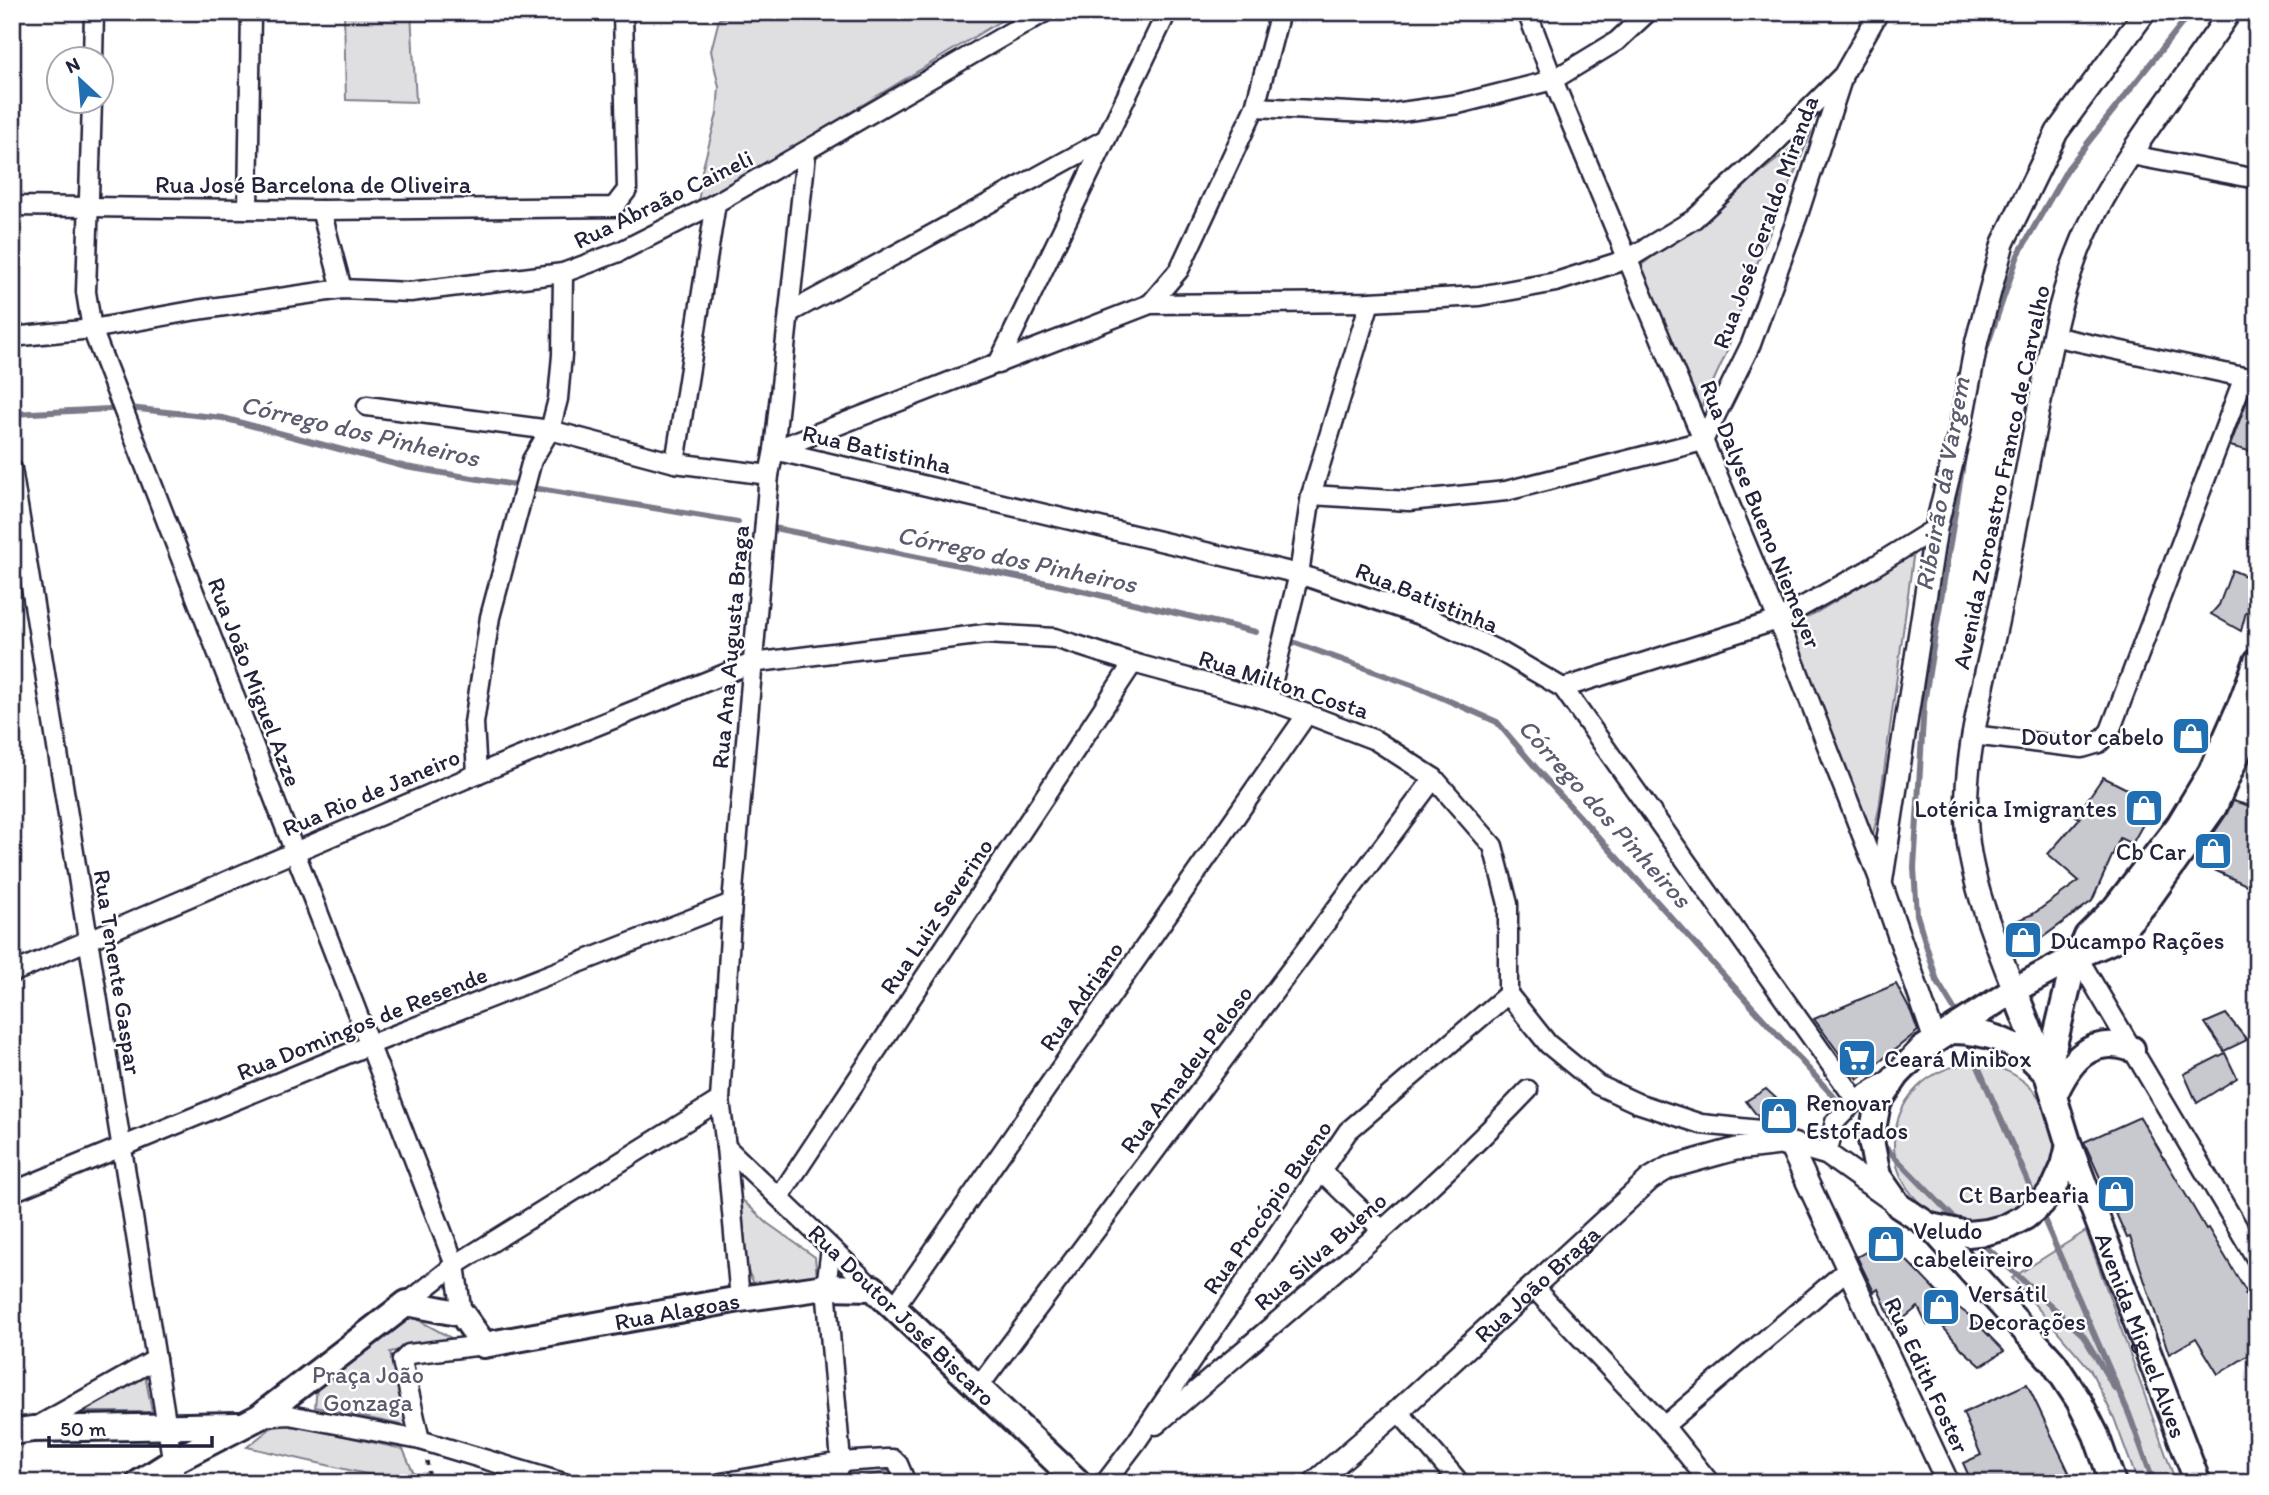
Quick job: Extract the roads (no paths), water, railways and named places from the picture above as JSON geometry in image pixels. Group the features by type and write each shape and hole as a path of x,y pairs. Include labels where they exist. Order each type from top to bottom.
{"main road":[{"path":"2050,1085 2077,956 2087,936 2115,908 2179,825 2211,772 2257,661"},
{"path":"2113,1483 2096,1435 2054,1363 1930,1226 1899,1206 1878,1176 1871,1140 1878,1102 1897,1075 1936,1040 2014,990 2077,956 2112,941 2147,901 2214,807 2257,709"},
{"name":"Avenida Miguel Alves","path":"2014,990 2050,1085 2069,1145 2198,1483"},
{"path":"1936,1040 1973,1031 2007,1040 2036,1061 2050,1085"},
{"path":"2050,1085 2062,1078 2084,1052 2106,1045 2122,1045 2132,1049"},
{"path":"1930,1226 1968,1234 2006,1227 2025,1217 2042,1203 2054,1186 2064,1166 2069,1145"},
{"name":"Rua Alagoas","path":"484,1345 740,1299 826,1287 873,1288"},
{"name":"Rua Doutor José Biscaro","path":"873,1288 1079,1483"},
{"path":"139,1483 174,1472 251,1421 407,1303 461,1314 484,1345"},
{"path":"22,1430 167,1427 251,1421"}],"street":[{"path":"93,46 94,12"},
{"path":"248,209 251,12"},
{"name":"Rua José Barcelona de Oliveira","path":"12,206 321,210 614,207 627,190 623,12"},
{"name":"Rua Abraão Caineli","path":"12,337 92,329 197,310 342,289 410,292 563,273 619,252 716,204 806,154 1045,12"},
{"path":"998,364 1167,12"},
{"path":"1150,304 1179,270 1255,107 1280,12"},
{"name":"Rua Dalyse Bueno Niemeyer","path":"1527,12 1778,620 1881,884 1936,1040"},
{"path":"1255,107 1387,114 1458,104 1553,80 1616,41 1648,12"},
{"path":"774,450 1150,304 1370,302 1479,296 1556,282 1628,259 1693,219 1765,153 1843,75 1879,12"},
{"name":"Avenida Zoroastro Franco de Carvalho","path":"1881,884 1936,528 1959,434 1977,340 2003,243 2057,132 2145,12"},
{"name":"Avenida Zoroastro Franco de Carvalho","path":"2014,990 1989,923 1971,855 1967,828 1972,735 1994,639 2052,336 2076,256 2095,213 2131,155 2231,12"},
{"name":"Rua José Geraldo Miranda","path":"1703,442 1751,344 1798,215 1843,75"},
{"name":"Rua João Miguel Azze","path":"92,116 86,292 92,329 455,1265"},
{"path":"789,313 1106,139"},
{"name":"Rua Ana Augusta Braga","path":"740,1299 720,1100 732,903 769,475 774,450 806,154"},
{"path":"2131,155 2257,179"},
{"path":"676,463 716,204"},
{"path":"321,210 342,289"},
{"path":"477,774 474,723 490,617 532,460 547,434 558,399 562,355 563,273"},
{"path":"1268,700 1299,574 1311,495 1370,302"},
{"path":"1972,735 2082,748 2099,743 2110,731 2251,379 2052,336"},
{"path":"367,406 547,434 676,463 769,475"},
{"path":"1311,495 1409,501 1506,491 1703,442"},
{"name":"Rua Batistinha","path":"774,450 1299,574 1429,618 1503,653 1563,688 1856,1100"},
{"name":"Rua Tenente Gaspar","path":"12,469 174,1472"},
{"path":"1563,688 1778,620 1936,528"},
{"name":"Rua Milton Costa","path":"752,663 985,634 1055,638 1133,663 1268,700 1376,740 1434,778 1493,846 1508,904 1508,995"},
{"name":"Rua Rio de Janeiro","path":"12,973 477,774 752,663"},
{"name":"Rua Luiz Severino","path":"780,1196 1133,663"},
{"name":"Rua Adriano","path":"895,1306 1307,713"},
{"name":"Rua Amadeu Peloso","path":"978,1389 1434,778"},
{"name":"Rua Domingos de Resende","path":"12,1192 369,1045 732,903"},
{"path":"2077,956 2257,1260"},
{"path":"1508,995 1548,1044 1598,1086 1637,1104 1701,1124 1770,1131 1781,1135 1789,1143 1827,1154 1899,1206"},
{"name":"Rua Procópio Bueno","path":"1105,1483 1137,1441 1348,1131 1508,995"},
{"path":"1804,1175 1809,1164 1827,1154 1835,1122 1856,1100 1897,1075"},
{"name":"Rua Silva Bueno","path":"1137,1441 1382,1230 1493,1127 1528,1090"},
{"path":"407,1303 455,1265 720,1100"},
{"name":"Rua Edith Foster","path":"1789,1143 1948,1483"},
{"name":"Rua João Braga","path":"1314,1483 1534,1288 1650,1179 1668,1168 1736,1149 1789,1143"},
{"name":"Rua Doutor José Biscaro","path":"726,1147 873,1288"},
{"path":"1320,1171 1382,1230"},
{"path":"831,1248 826,1287 842,1462 834,1483"},
{"path":"455,1265 461,1314"},
{"path":"1664,1426 1848,1269"},
{"path":"1534,1288 1664,1426 1710,1483"},
{"name":"Rua Alagoas","path":"420,1440 402,1362 409,1354 484,1345"},
{"path":"22,1430 156,1359"},
{"path":"1398,1411 1460,1483"},
{"path":"251,1421 289,1415 420,1440 564,1483"},
{"path":"722,1483 842,1462 893,1459 906,1483"}],"waterway":[{"name":"Ribeirão da Vargem","path":"1984,355 2018,255 2068,168 2191,12"},
{"name":"Córrego dos Pinheiros","path":"12,414 129,408 223,418 406,467 738,522"},
{"name":"Ribeirão da Vargem","path":"1957,1014 1937,981 1917,915 1914,868 1924,703 1965,451"},
{"name":"Córrego dos Pinheiros","path":"769,527 1057,585 1256,632"},
{"name":"Córrego dos Pinheiros","path":"1287,640 1420,688 1497,722 1834,1097"},
{"name":"Ribeirão da Vargem","path":"1967,1041 2036,1200"},
{"name":"Córrego dos Pinheiros","path":"1881,1143 1961,1225"},
{"name":"Ribeirão da Vargem","path":"2040,1210 2129,1414 2154,1483"},
{"name":"Córrego dos Pinheiros","path":"1983,1244 2083,1335 2115,1389"}],"place":[{"name":"Doutor cabelo","path":"2191,736"},
{"name":"Lotérica Imigrantes","path":"2144,808"},
{"name":"Cb Car","path":"2213,851"},
{"name":"Ducampo Rações","path":"2023,940"},
{"name":"Ceará Minibox","path":"1857,1058"},
{"name":"Renovar Estofados","path":"1779,1116"},
{"name":"Ct Barbearia","path":"2116,1194"},
{"name":"Veludo cabeleireiro","path":"1886,1244"},
{"name":"Versátil Decorações","path":"1941,1307"}],"park label":[{"name":"Praça João Gonzaga","path":"368,1388"}]}
